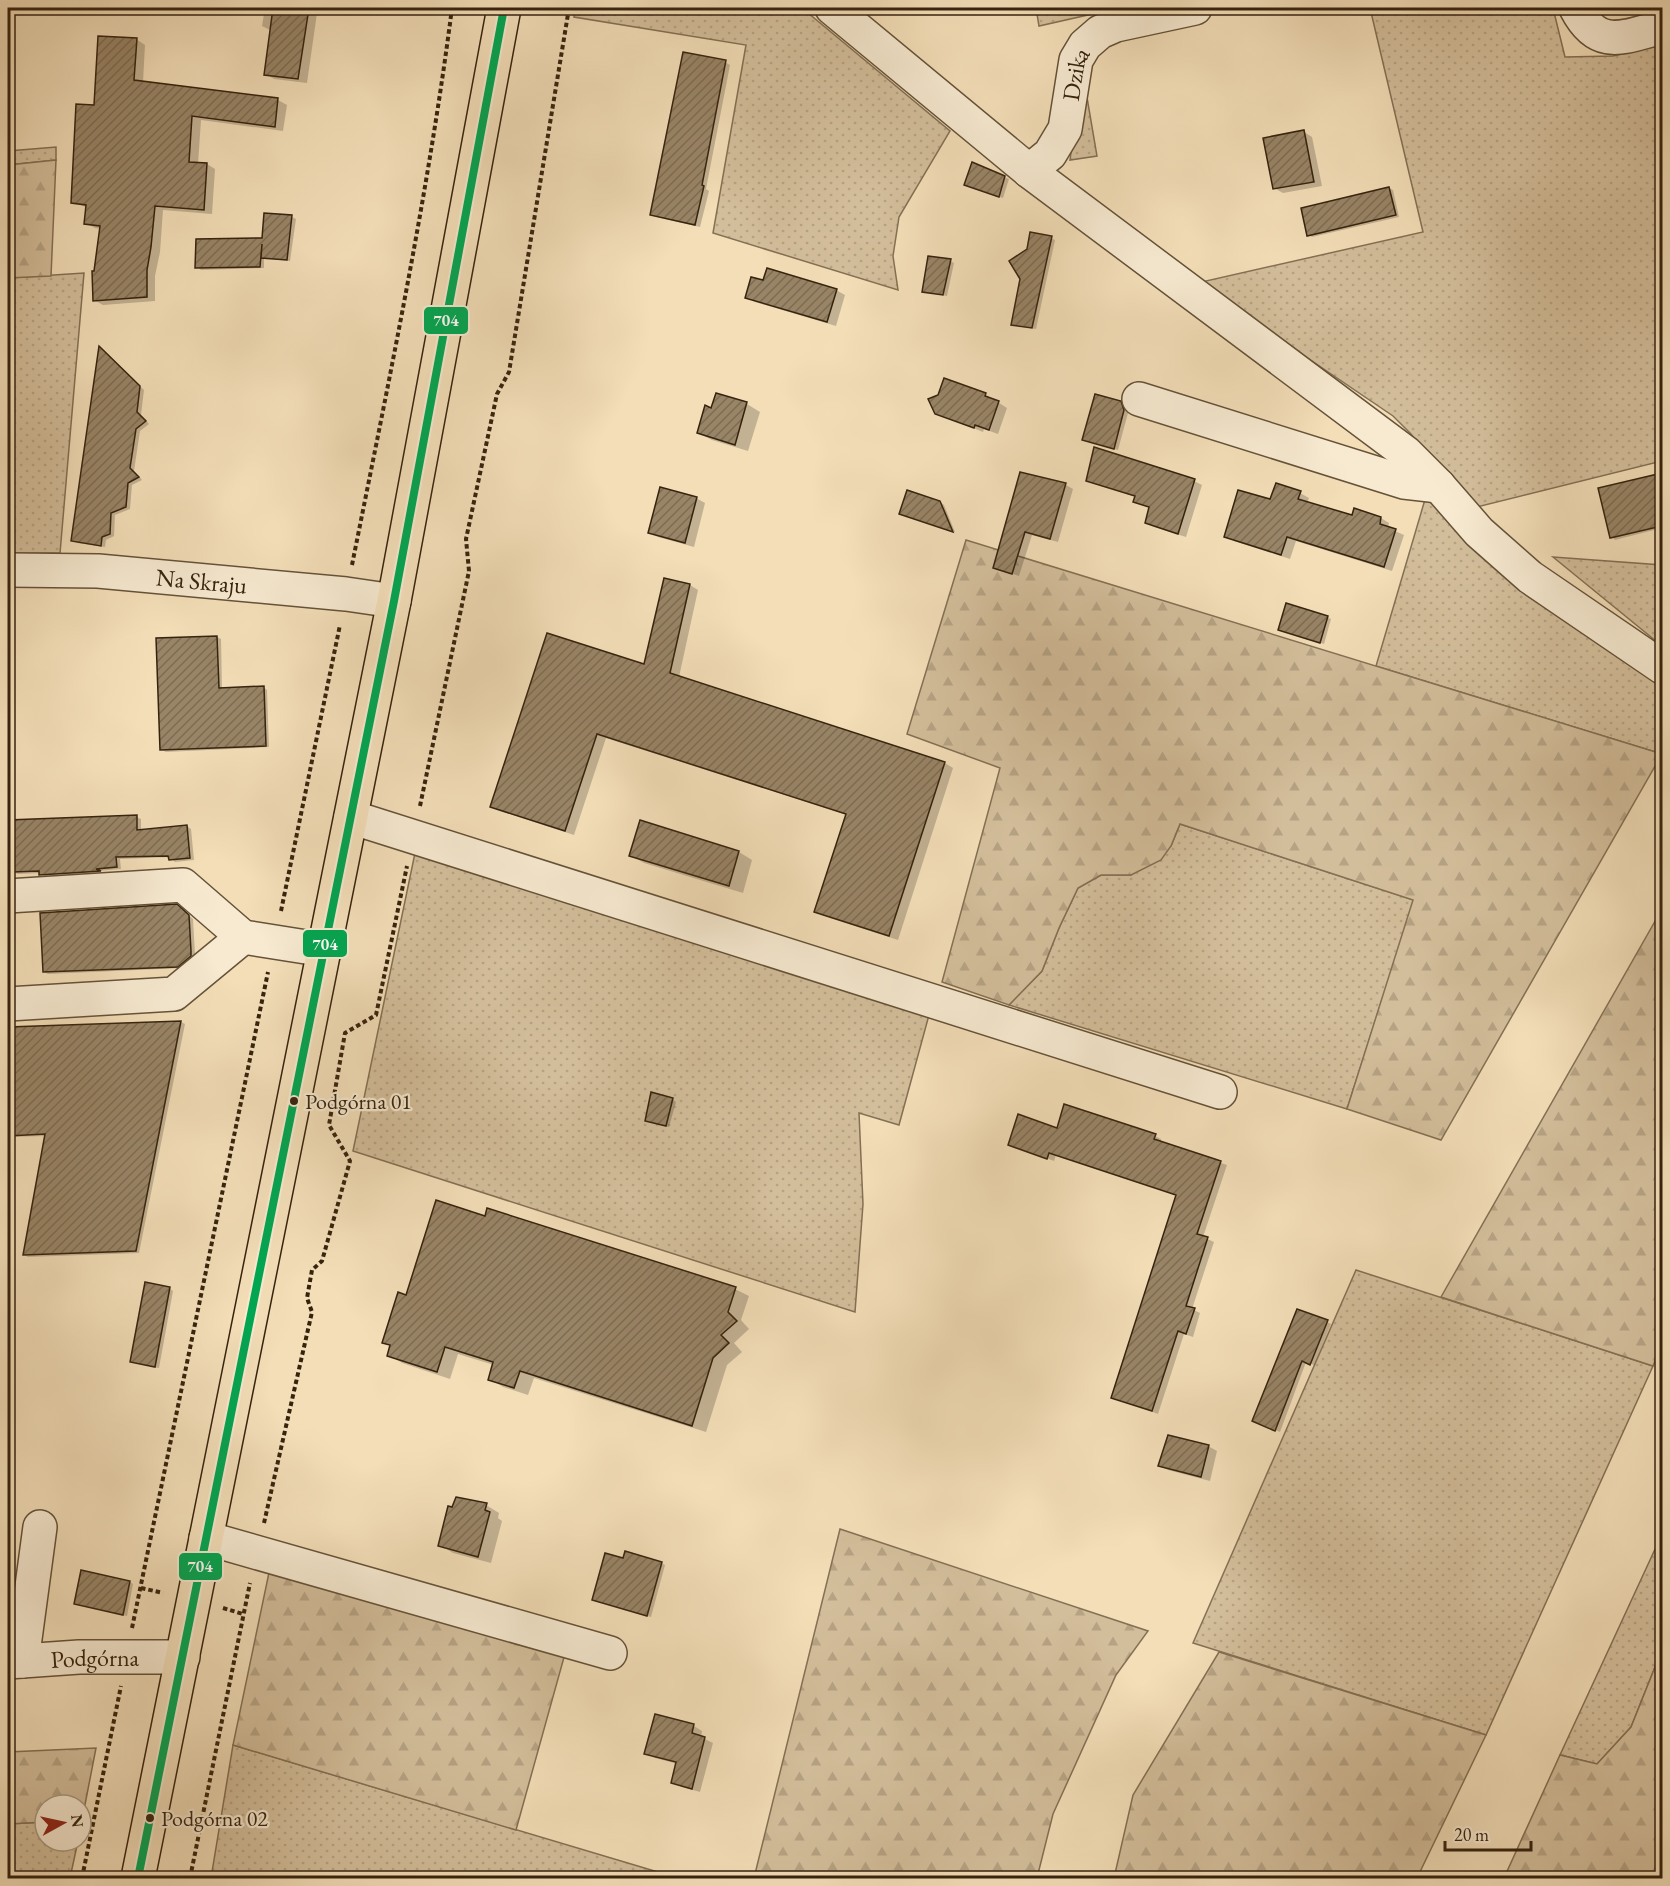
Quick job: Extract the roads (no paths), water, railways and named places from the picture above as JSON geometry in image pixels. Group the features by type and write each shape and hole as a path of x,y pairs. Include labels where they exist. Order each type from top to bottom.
{"main road":[{"path":"138,1878 394,601 504,8"}],"street":[{"path":"832,8 1029,171 1406,453 1439,486 1479,532 1530,577 1662,667"},
{"name":"Dzika","path":"1029,171 1050,154 1065,129 1076,60 1086,45 1100,32 1116,25 1195,8"},
{"path":"1576,8 1583,22 1594,33 1605,37 1622,37 1662,27"},
{"path":"1139,399 1404,482 1439,486"},
{"name":"Na Skraju","path":"8,570 98,571 346,594 394,601"},
{"path":"351,817 1220,1092"},
{"path":"8,896 183,885 243,937 325,950"},
{"path":"8,1004 174,994 243,937"},
{"path":"15,1662 40,1527"},
{"path":"206,1538 610,1653"},
{"name":"Podgórna","path":"15,1662 79,1657 183,1657"}],"place":[{"name":"Podgórna 01","path":"294,1101"},
{"name":"Podgórna 02","path":"150,1818"}]}
